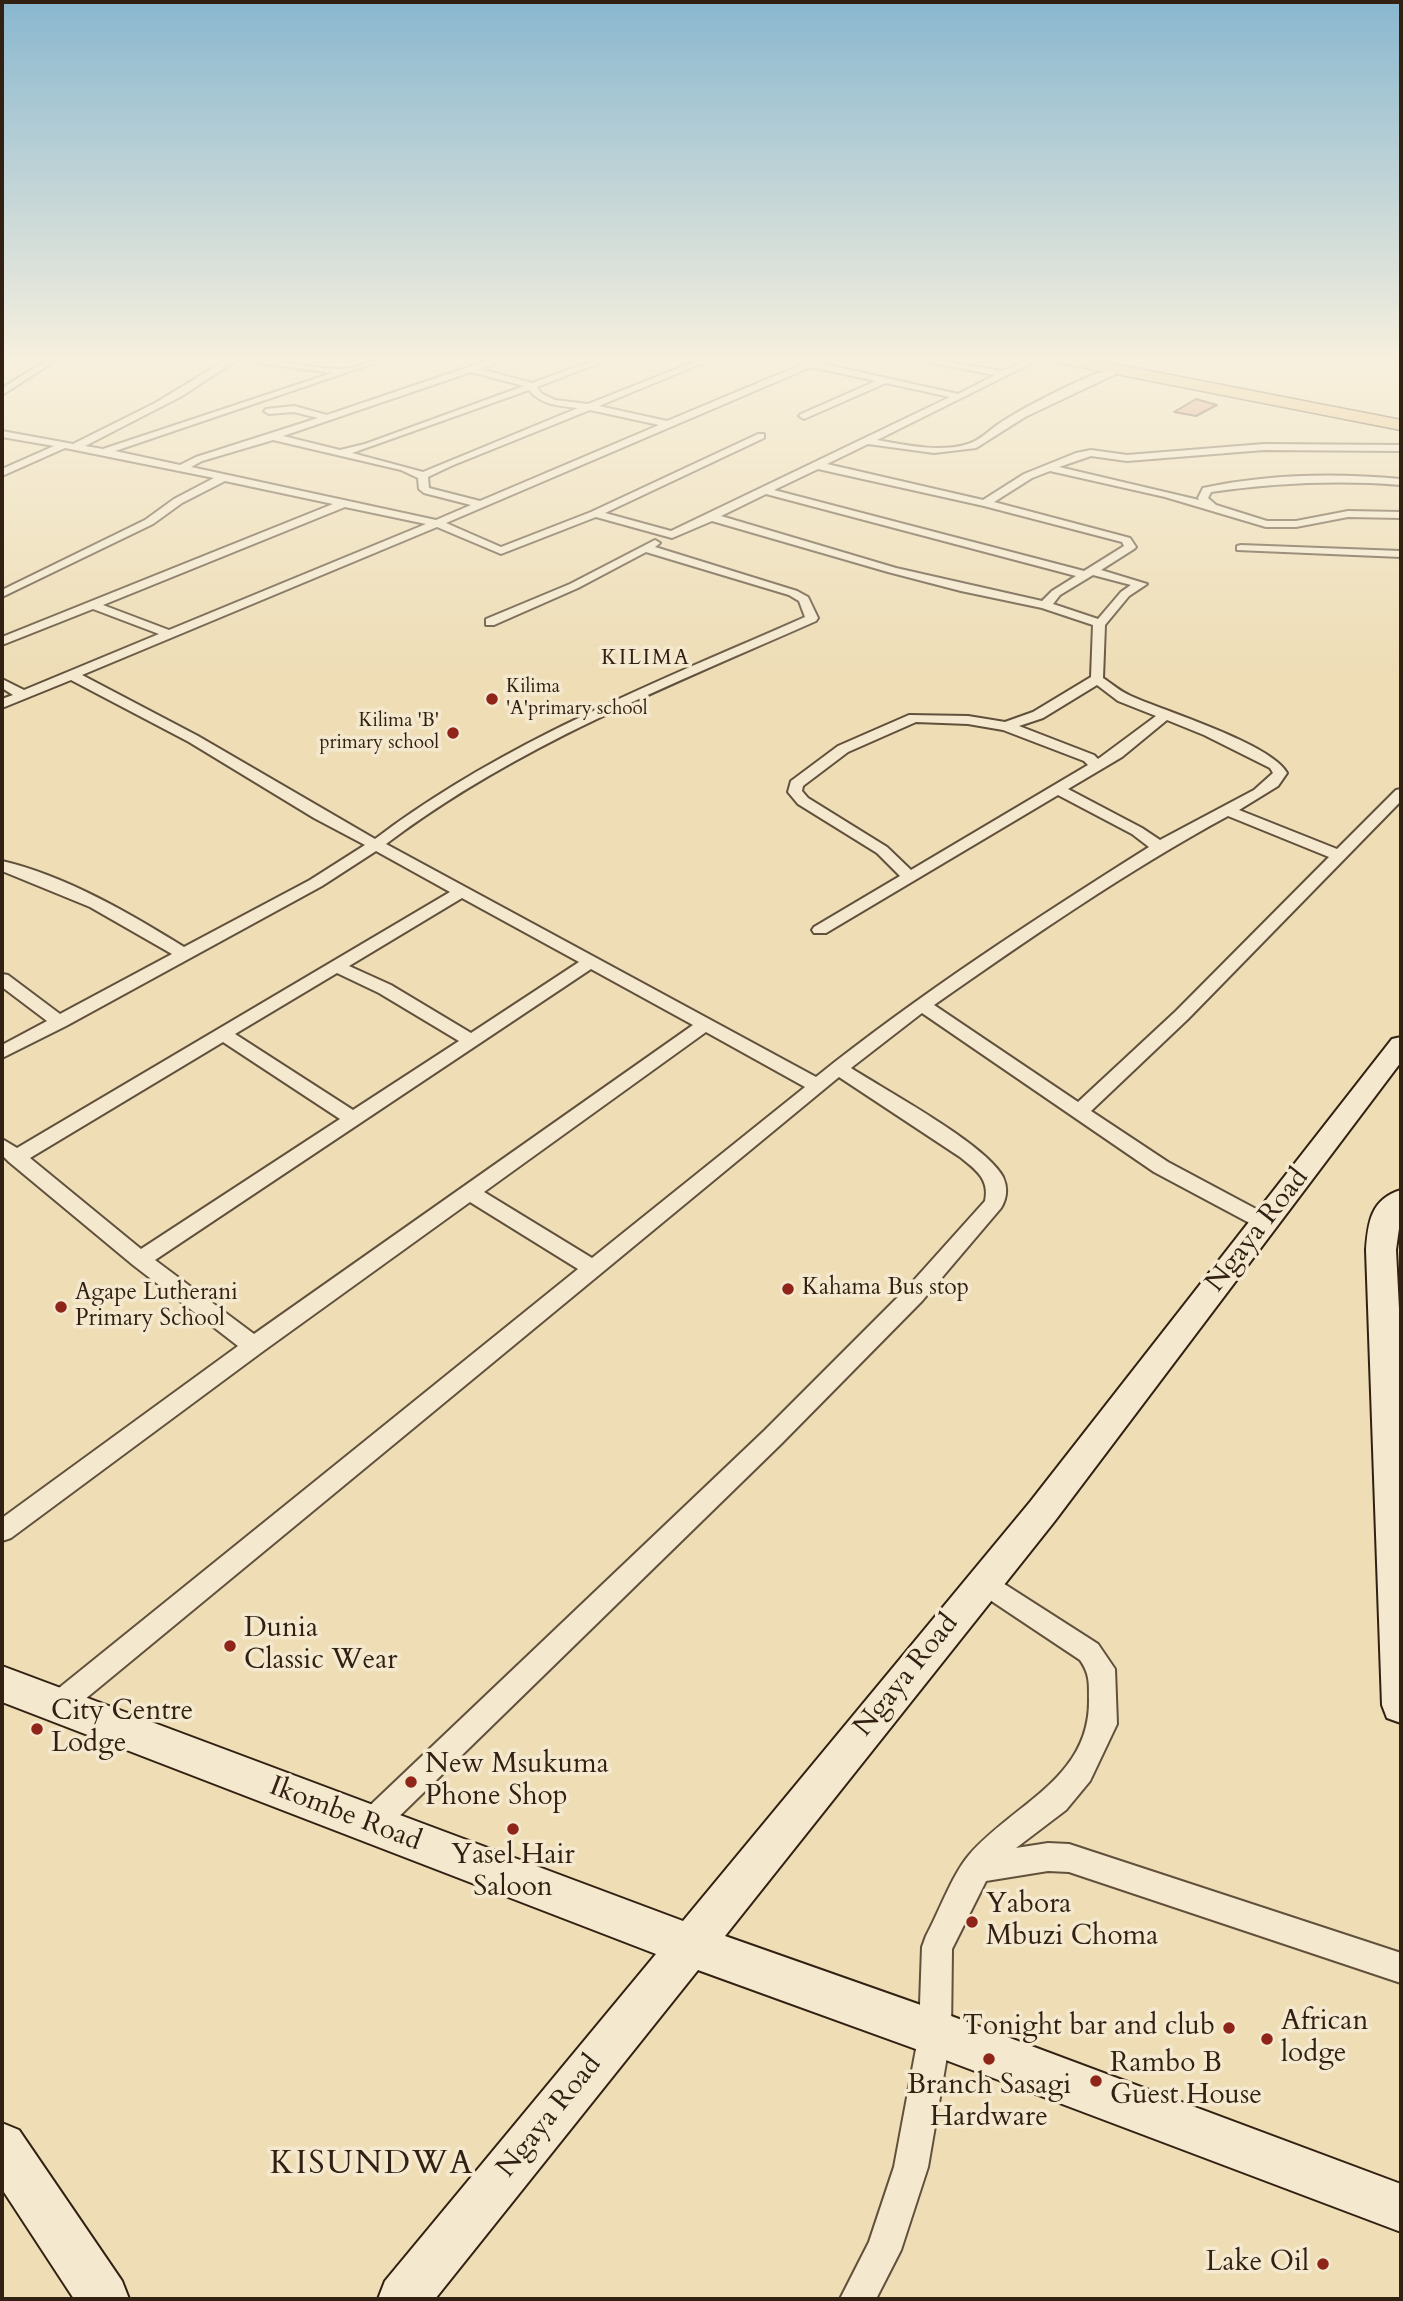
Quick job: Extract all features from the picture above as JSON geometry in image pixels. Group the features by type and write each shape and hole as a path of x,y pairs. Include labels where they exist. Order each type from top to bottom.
{"street":[{"path":"2,473 23,464"},
{"path":"165,464 437,523 501,551 595,514 701,464"},
{"path":"182,468 189,464"},
{"path":"389,464 423,477"},
{"path":"423,477 446,464"},
{"path":"2,704 573,464"},
{"path":"985,503 1028,476 1058,464"},
{"path":"490,622 574,586 816,465 985,503 1126,540 1130,547 1056,593 1045,605"},
{"path":"1051,468 1168,494 1266,524 1296,524 1348,514 1401,515"},
{"path":"2,594 149,522 178,500 225,477"},
{"path":"423,477 424,489 428,491 481,504"},
{"path":"1212,507 1203,498 1207,491 1252,482 1303,478 1401,482"},
{"path":"710,517 961,588 1045,605 1099,623 1105,620 1125,594 1141,584 765,491"},
{"path":"2,641 345,503"},
{"path":"595,514 672,535"},
{"path":"2,1052 316,883 376,845 437,800 550,737 812,618 804,598 793,593 646,548"},
{"path":"1241,548 1401,554"},
{"path":"91,604 169,634"},
{"path":"1097,678 1099,623"},
{"path":"72,675 152,715 266,781 331,825 376,845 818,1086"},
{"path":"58,1705 880,1035 1048,918 1159,847 1229,811 1273,783 1280,773 1276,765 1209,732 1123,698 1097,678"},
{"path":"1006,726 1038,715 1097,678"},
{"path":"2,684 23,695"},
{"path":"820,930 1097,766 1140,738 1165,715"},
{"path":"908,876 882,850 803,801 795,792 796,784 843,749 914,718 968,720 1006,726 1089,758 1097,766"},
{"path":"1057,789 1128,826 1159,847"},
{"path":"1080,1111 1182,1015 1401,793"},
{"path":"1229,811 1338,855"},
{"path":"2,866 48,883 127,919 184,954"},
{"path":"254,1346 140,1260 9,1151 223,1034 461,892"},
{"path":"140,1260 589,963"},
{"path":"336,966 385,989 472,1041"},
{"path":"2,979 60,1022"},
{"path":"923,1006 1161,1167 1264,1222"},
{"path":"2,1531 254,1346 706,1024"},
{"path":"223,1034 355,1120"},
{"name":"Ngaya Road","path":"403,2299 1042,1511 1401,1045"},
{"path":"371,1824 774,1437 914,1295 994,1203 998,1191 993,1176 962,1149 839,1069"},
{"path":"469,1192 594,1269"},
{"path":"1401,1200 1390,1206 1383,1219 1381,1250 1401,1705"},
{"path":"857,2299 884,2250 911,2167 935,2033 937,1947 977,1868 1010,1833 1056,1800 1080,1772 1103,1724 1102,1669 1089,1651 984,1582"},
{"name":"Ikombe Road","path":"2,1684 689,1945 935,2033 1401,2208"},
{"path":"977,1868 1048,1857 1069,1858 1401,1968"},
{"path":"2,2147 104,2299"}],"place":[{"name":"Kilima 'A'primary school","path":"492,699"},
{"name":"Kilima 'B' primary school","path":"453,733"},
{"name":"Kahama Bus stop","path":"788,1289"},
{"name":"Agape Lutherani Primary School","path":"61,1307"},
{"name":"Dunia Classic Wear","path":"230,1646"},
{"name":"City Centre Lodge","path":"37,1729"},
{"name":"New Msukuma Phone Shop","path":"411,1782"},
{"name":"Yasel Hair Saloon","path":"513,1829"},
{"name":"Yabora Mbuzi Choma","path":"972,1922"},
{"name":"Tonight bar and club","path":"1229,2028"},
{"name":"African lodge","path":"1267,2039"},
{"name":"Branch Sasagi Hardware","path":"989,2059"},
{"name":"Rambo B Guest House","path":"1096,2081"},
{"name":"Lake Oil","path":"1323,2264"}],"district":[{"name":"KILIMA","path":"646,659"},
{"name":"KISUNDWA","path":"372,2166"}]}
